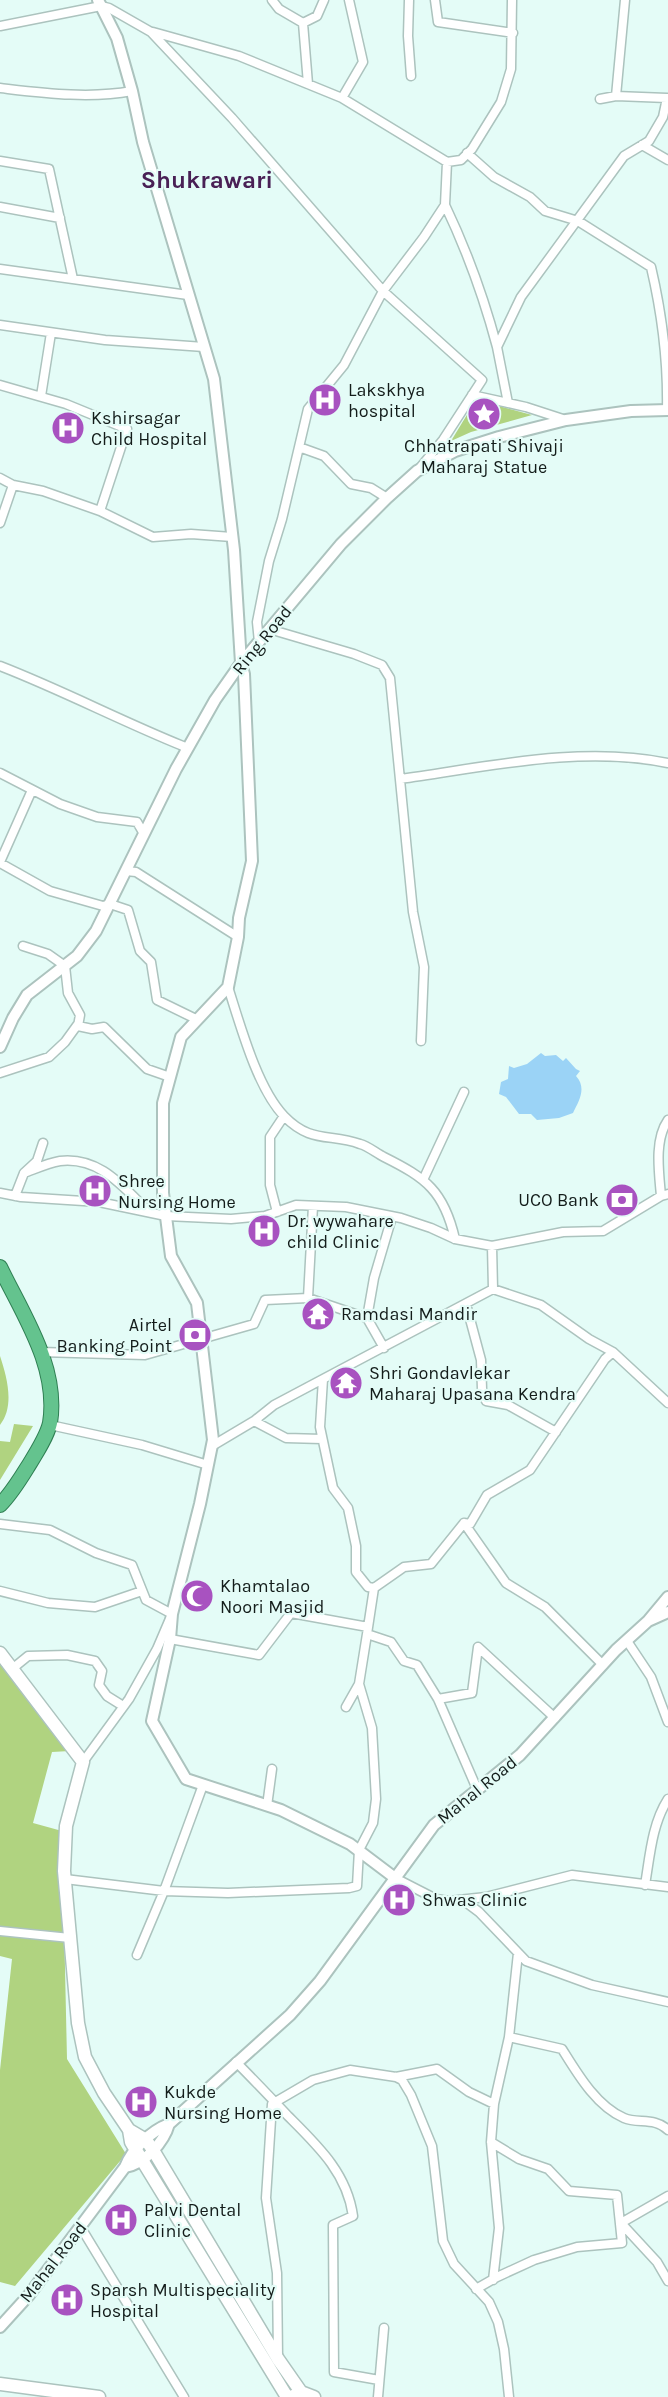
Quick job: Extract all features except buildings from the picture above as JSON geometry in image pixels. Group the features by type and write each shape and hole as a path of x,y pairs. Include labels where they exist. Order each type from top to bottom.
{"highway":[{"path":"0,1267 49,1374 52,1395 50,1425 33,1459 9,1497 0,1505"}],"main road":[{"path":"0,1653 83,1762 66,1826 65,1879 78,2023 85,2056 129,2130 149,2145 278,2359 293,2395"},
{"path":"129,2130 131,2142 139,2155 293,2395"},
{"path":"0,2384 99,2397"},
{"path":"293,2395 314,2397"}],"street":[{"path":"272,0 279,9 303,23"},
{"path":"303,23 318,16 324,0"},
{"path":"342,98 363,62 349,0"},
{"path":"409,0 408,36 411,76"},
{"path":"435,0 438,22 513,33"},
{"path":"0,26 100,3 151,32 239,56 342,98 447,162 461,160 487,127 501,102 511,69 512,0"},
{"path":"616,96 625,0"},
{"path":"100,3 117,38 143,142 214,379 232,537 241,663 244,674 252,861 239,918 238,937 228,987 249,1052 266,1088 284,1116 310,1136 360,1144 413,1172 437,1192 451,1218 455,1239"},
{"path":"303,23 308,84"},
{"path":"151,32 232,118 383,291 482,380 442,440 417,471"},
{"path":"0,88 58,94 132,91"},
{"path":"497,347 521,297 624,156 649,141 663,117 667,95 616,96 600,99"},
{"path":"642,145 668,160"},
{"path":"467,153 494,177 530,197 545,211 578,221 651,267 663,328 668,371 668,410"},
{"path":"0,161 49,169 73,279"},
{"path":"447,162 445,205 462,241 485,303 497,347 508,403"},
{"path":"258,642 257,622 269,561 282,519 308,409 344,365 383,291 445,205"},
{"path":"0,207 60,218"},
{"path":"0,269 188,295"},
{"path":"0,325 51,333 204,347"},
{"path":"41,396 51,333"},
{"path":"0,385 41,396 127,429 99,511"},
{"path":"472,395 566,420"},
{"name":"Ring Road","path":"0,1047 13,1018 27,995 77,956 96,930 186,751 215,700 241,663 341,544 387,498 417,471 454,452 566,420 631,411 668,410"},
{"path":"299,447 324,456 351,484 372,488 387,498"},
{"path":"0,478 13,485 43,491 99,511 153,537 191,534 232,537"},
{"path":"0,523 13,485"},
{"path":"269,629 354,654 382,665 390,678 412,912 424,967 421,1041"},
{"path":"0,666 51,686 183,746 186,751"},
{"path":"400,779 580,755 642,758 668,763"},
{"path":"0,773 60,804 97,817 137,822 144,834"},
{"path":"32,790 0,862 50,891 103,906 110,904 128,910 140,951 151,962 157,1000 196,1019"},
{"path":"126,871 136,872 238,937"},
{"path":"0,1073 49,1057 65,1042 78,1024 80,1015 68,993 65,966 48,954 23,946"},
{"path":"228,987 181,1037 163,1103 163,1192 171,1256 197,1303 213,1440 172,1614 170,1639 152,1720 186,1779 267,1806 350,1844 395,1878 436,1899 463,1900 572,1875 668,1887"},
{"path":"78,1024 92,1029 104,1027 147,1069 170,1077"},
{"path":"423,1180 464,1092"},
{"path":"277,1212 270,1185 270,1137 284,1116"},
{"path":"0,1193 99,1202 166,1216 231,1219 265,1216 296,1205 346,1207 431,1228 455,1239 492,1246 563,1232 603,1231 664,1195 659,1170 660,1142 668,1120"},
{"path":"15,1196 24,1173 37,1161 43,1143"},
{"path":"24,1173 59,1161 82,1161 100,1167 147,1211"},
{"path":"308,1298 313,1206"},
{"path":"384,1348 368,1318 374,1278 392,1217"},
{"path":"492,1246 493,1289"},
{"path":"212,1446 254,1421 274,1405 493,1289 541,1305 589,1339 613,1352 668,1402"},
{"path":"40,1352 145,1355 254,1324 265,1300 308,1298 368,1318"},
{"path":"466,1304 481,1360 482,1389 486,1401 508,1405 556,1432"},
{"path":"464,1523 470,1524 487,1495 530,1470 605,1359 613,1352"},
{"path":"323,1379 320,1427 322,1439 333,1488 348,1508 356,1546 356,1572 368,1587 374,1588 404,1567 431,1564 464,1523"},
{"path":"254,1421 286,1438 322,1439"},
{"path":"50,1425 142,1445 208,1465"},
{"path":"464,1523 506,1583 545,1608 603,1665"},
{"path":"0,1524 50,1530 96,1553 132,1565 146,1600 172,1614"},
{"path":"346,1707 358,1683 374,1588"},
{"path":"0,1592 48,1604 95,1607 142,1591"},
{"name":"Mahal Road","path":"0,2327 29,2295 125,2167 135,2166 139,2155 149,2145 157,2128 169,2124 290,2015 320,1981 434,1825 520,1755 603,1665 648,1622 668,1597"},
{"name":"Mahal Road","path":"648,1622 668,1612"},
{"path":"170,1639 258,1655 291,1613 368,1630 391,1642 404,1661 417,1665 438,1699 477,1789"},
{"path":"83,1762 123,1706 157,1649 172,1614"},
{"path":"627,1641 651,1677 668,1722"},
{"path":"438,1699 472,1693 478,1647 555,1718"},
{"path":"12,1669 28,1656 84,1657 95,1661 102,1671 99,1685 107,1696 123,1706"},
{"path":"65,1879 164,1891 228,1893 357,1886 358,1850 373,1823 376,1799 372,1728 358,1683"},
{"path":"267,1806 272,1769"},
{"path":"137,1955 164,1891 203,1785"},
{"path":"645,1885 654,1833 660,1811 668,1799"},
{"path":"463,1900 479,1912 526,1961 592,1985 668,2002"},
{"path":"0,1931 70,1938"},
{"path":"493,2280 499,2228 491,2142 494,2104 509,2037 518,1953"},
{"path":"509,2037 562,2049 580,2078 604,2103 625,2118 648,2120 668,2130"},
{"path":"236,2062 327,2156 340,2175 351,2203 353,2216 333,2225 334,2372 379,2380"},
{"path":"396,2077 437,2069 469,2092 494,2104"},
{"path":"278,2359 277,2273 267,2198 272,2104 313,2080 350,2070 396,2077 402,2080 411,2095 432,2146 443,2241 454,2264 489,2302 498,2322 504,2349 509,2397"},
{"path":"476,2289 534,2260 577,2247 622,2243 617,2195 569,2191 548,2169 519,2158 491,2142"},
{"path":"621,2223 668,2196"},
{"path":"621,2223 657,2262 668,2281"},
{"path":"80,2226 184,2397"},
{"path":"378,2397 384,2328"}],"green space":[{"path":"476,400 532,415 471,432 451,441"},
{"path":"0,1356 7,1382 8,1400 5,1417 0,1425"},
{"path":"14,1424 33,1426 0,1480 0,1441 10,1442"},
{"path":"0,1661 70,1751 52,1752 33,1823 62,1831 67,2059 126,2154 15,2286 0,2282 0,2070 12,1959 0,1956"}],"water":[{"path":"541,1053 545,1056 556,1055 563,1061 566,1058 580,1071 576,1076 581,1085 581,1094 573,1113 559,1118 537,1120 531,1114 519,1114 506,1097 499,1094 501,1082 508,1079 509,1066 514,1068 527,1064"}],"place":[{"name":"Lakskhya hospital","path":"325,400"},
{"name":"Chhatrapati Shivaji Maharaj Statue","path":"484,414"},
{"name":"Kshirsagar Child Hospital","path":"68,428"},
{"name":"Shree Nursing Home","path":"95,1191"},
{"name":"UCO Bank","path":"622,1200"},
{"name":"Dr. wywahare child Clinic","path":"264,1231"},
{"name":"Ramdasi Mandir","path":"318,1314"},
{"name":"Airtel Banking Point","path":"195,1335"},
{"name":"Shri Gondavlekar Maharaj Upasana Kendra","path":"346,1383"},
{"name":"Khamtalao Noori Masjid","path":"197,1596"},
{"name":"Shwas Clinic","path":"399,1900"},
{"name":"Kukde Nursing Home","path":"141,2102"},
{"name":"Palvi Dental Clinic","path":"121,2220"},
{"name":"Sparsh Multispeciality Hospital","path":"67,2300"}],"district":[{"name":"Shukrawari","path":"207,180"}]}
